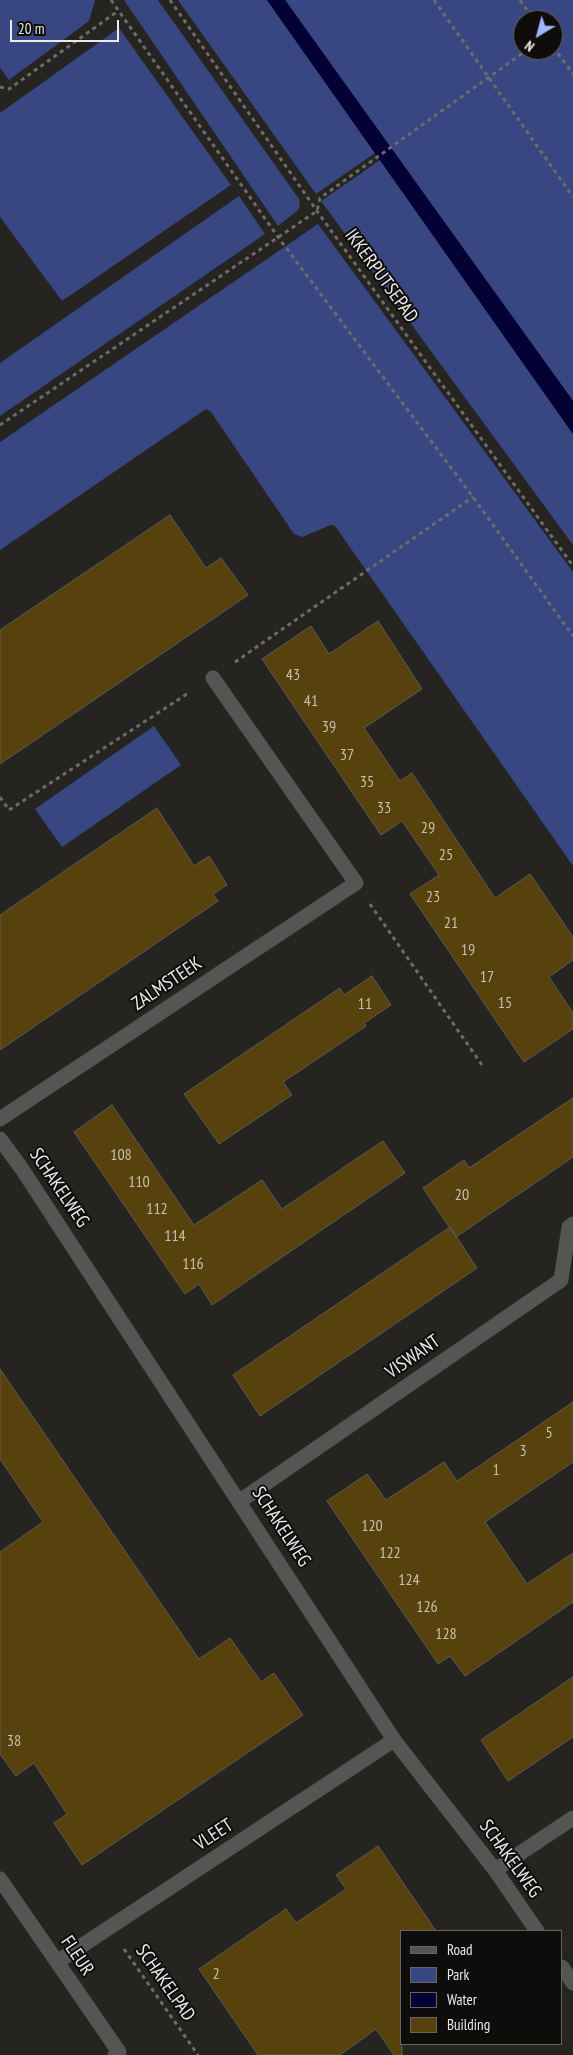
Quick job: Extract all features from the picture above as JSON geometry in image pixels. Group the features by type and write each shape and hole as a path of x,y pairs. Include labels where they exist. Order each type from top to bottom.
{"street":[{"path":"213,678 356,883"},
{"name":"ZALMSTEEK","path":"0,1119 356,883"},
{"name":"SCHAKELWEG","path":"0,1139 22,1169 240,1501 394,1740 495,1870 537,1930"},
{"name":"VISWANT","path":"240,1501 561,1280 569,1227 573,1224"},
{"name":"VLEET","path":"56,1962 394,1740"},
{"path":"495,1870 573,1818"},
{"name":"FLEUR","path":"0,1879 119,2052 115,2055"},
{"path":"563,1968 573,1983"}],"path":[{"path":"111,0 278,238 473,497 573,636"},
{"name":"IKKERPUTSEPAD","path":"170,0 317,211 573,566"},
{"path":"434,0 573,197"},
{"path":"0,87 9,89 118,11"},
{"path":"0,425 317,211 320,198 514,60"},
{"path":"563,60 573,74"},
{"path":"0,797 9,810 213,678 473,497"},
{"path":"356,883 482,1065"},
{"name":"SCHAKELPAD","path":"110,1928 198,2055"}],"green space":[{"path":"0,0 95,0 89,21 9,80 0,68"},
{"path":"124,0 158,0 299,199 300,206 297,211 278,226"},
{"path":"178,0 267,0 375,153 316,194"},
{"path":"285,0 573,0 573,401 387,144"},
{"path":"119,28 231,185 62,301 0,217 0,113"},
{"path":"380,160 573,434 573,545 321,201"},
{"path":"239,196 265,234 0,416 0,363"},
{"path":"318,224 573,572 573,866 335,526 331,525 302,537 294,534 211,412 206,409 0,550 0,442"},
{"path":"154,726 181,765 62,847 35,809"}],"water":[{"path":"267,0 285,0 573,401 573,434"}],"building":[{"path":"170,515 206,568 221,558 248,595 0,764 0,630"},
{"path":"378,621 422,689 364,728 400,781 412,773 495,898 530,874 573,937 573,960 549,977 573,1013 573,1029 524,1062 410,894 439,875 402,821 381,835 262,659 311,626 329,654"},
{"path":"157,808 194,866 209,856 227,885 213,894 218,901 0,1050 0,915"},
{"path":"372,976 391,1005 364,1023 366,1026 283,1082 292,1095 219,1144 184,1094 340,988 344,995"},
{"path":"573,1098 573,1157 456,1237 423,1188 464,1160 469,1168"},
{"path":"112,1105 194,1225 262,1180 282,1209 383,1141 405,1173 212,1305 199,1284 185,1294 74,1132"},
{"path":"450,1227 477,1268 260,1416 233,1375"},
{"path":"0,1369 199,1659 230,1638 261,1682 274,1673 303,1715 82,1865 54,1823 67,1814 34,1763 16,1776 0,1754 0,1552 43,1522 0,1459"},
{"path":"573,1402 573,1462 485,1522 527,1584 573,1553 573,1602 465,1676 450,1656 438,1664 327,1501 367,1474 386,1500 444,1462 457,1481"},
{"path":"573,1677 573,1737 508,1781 481,1740"},
{"path":"378,1846 435,1930 400,1930 400,2045 402,2045 402,2055 394,2055 376,2029 340,2055 258,2055 199,1969 286,1909 296,1923 346,1889 336,1875"}]}
